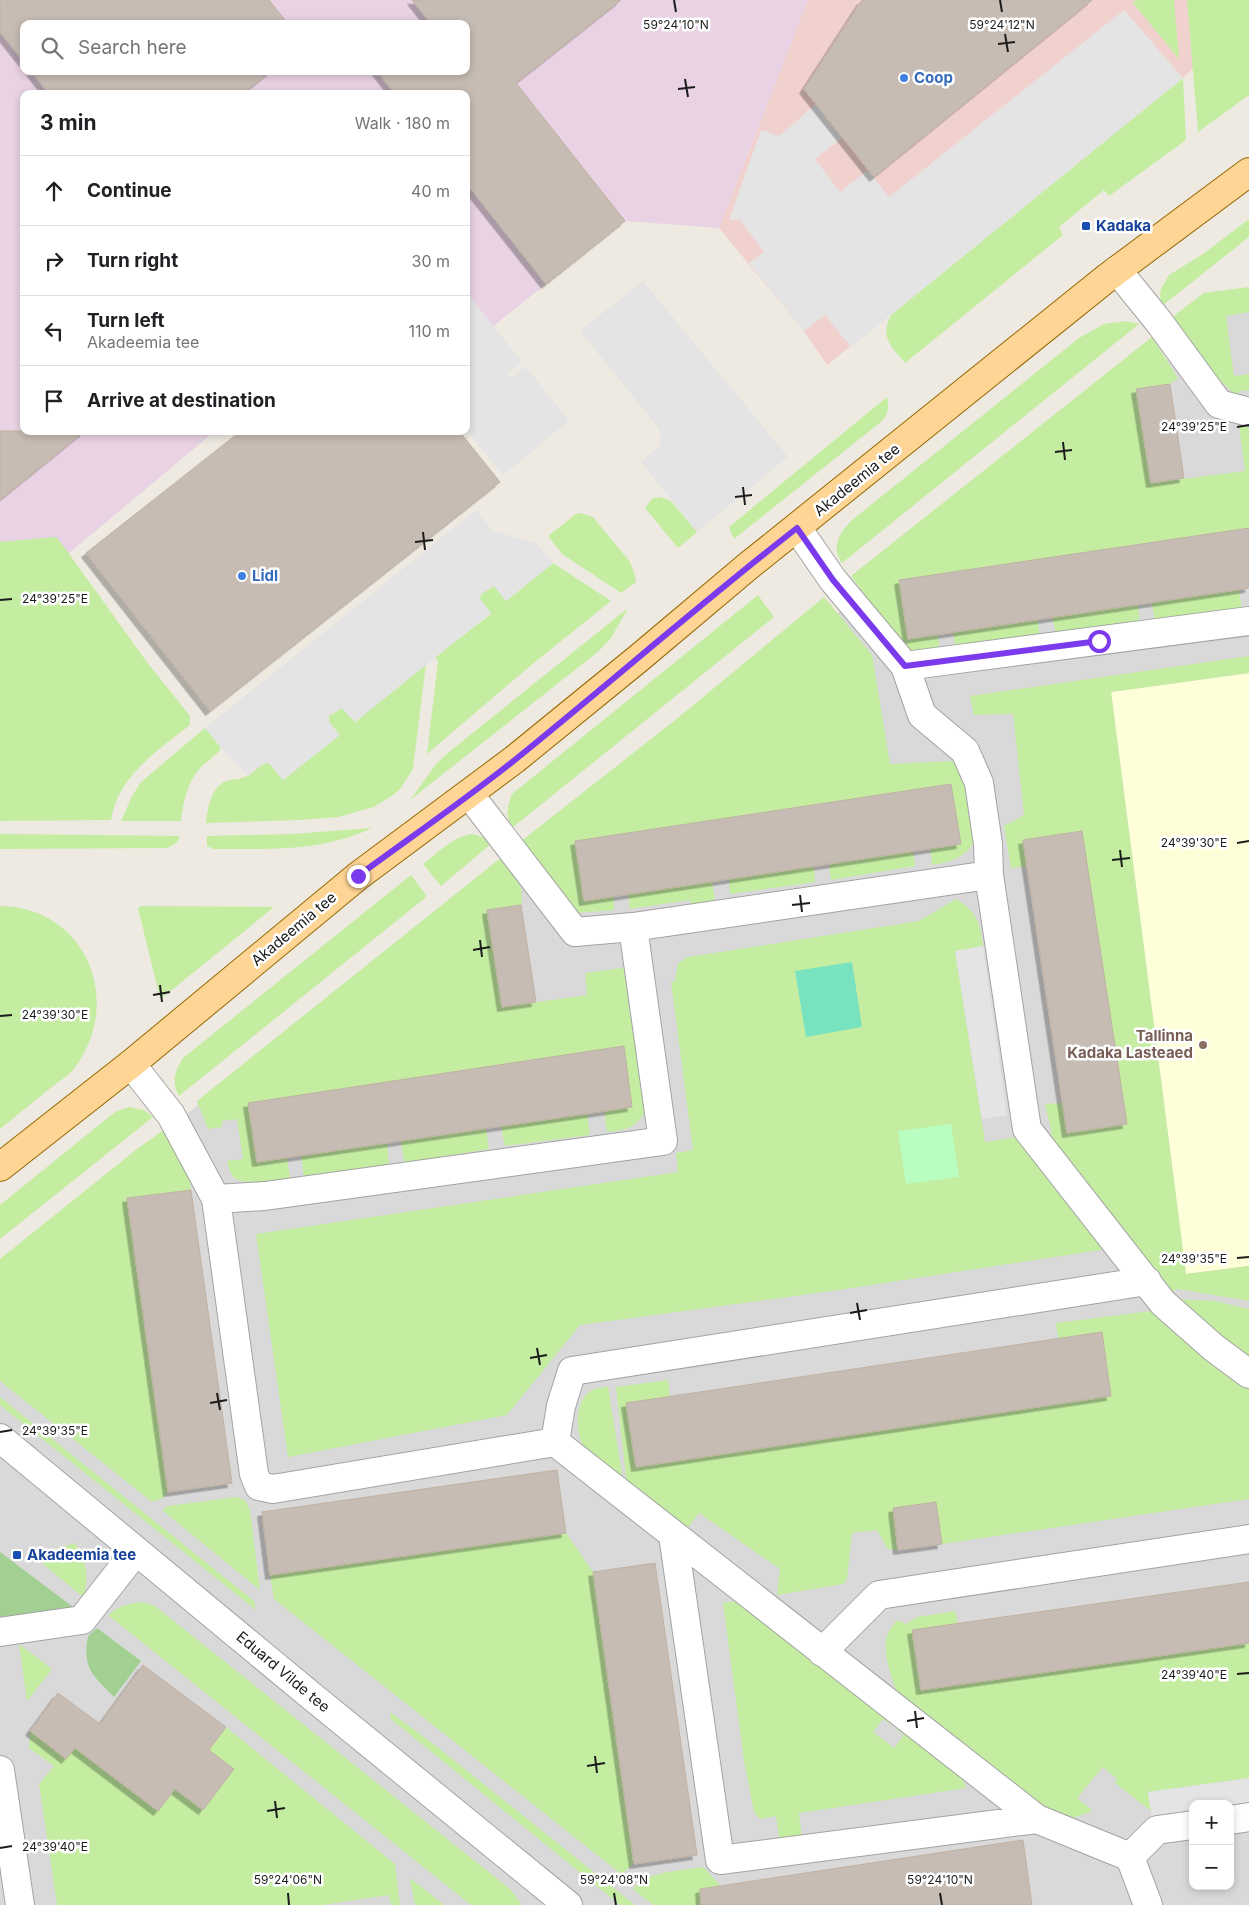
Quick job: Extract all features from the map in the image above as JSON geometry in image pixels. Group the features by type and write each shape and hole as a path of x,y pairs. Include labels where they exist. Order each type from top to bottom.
{"main road":[{"name":"Akadeemia tee","path":"0,1167 131,1064 358,876 516,759 747,567 1117,270 1249,172"}],"street":[{"path":"1117,270 1159,322 1219,404 1249,412"},
{"path":"797,528 833,580 905,666 922,715 965,751 979,783 988,844 989,875 1027,1128 1163,1303 1214,1348 1249,1374"},
{"path":"905,666 1249,621"},
{"path":"469,794 575,932 633,927 989,875"},
{"path":"216,1199 265,1196 663,1141 633,927"},
{"path":"131,1064 171,1115 216,1199 254,1474 259,1486 273,1489 555,1442 1037,1819 1130,1857 1148,1905"},
{"path":"555,1442 561,1406 572,1371 1147,1282"},
{"name":"Eduard Vilde tee","path":"0,1438 568,1905"},
{"path":"673,1534 720,1860 1037,1819"},
{"path":"822,1652 879,1595 1249,1539"},
{"path":"0,1632 82,1620 136,1551"},
{"path":"0,1770 20,1905"},
{"path":"1234,1819 1249,1817"},
{"path":"1130,1857 1157,1830 1189,1826"}],"shaded area":[{"path":"0,0 808,0 719,228 625,221 472,343 470,340 470,90 20,90 20,435 210,435 68,554 0,557"},
{"path":"808,0 1219,0 1221,45 1167,91 827,365 804,331 719,228"},
{"path":"1124,10 1183,78 851,347 825,315 804,331 749,263 764,252 740,220 729,220 761,130 779,136 816,104 843,137 815,159 840,192 868,170 889,197"},
{"path":"643,281 788,457 697,532 641,462 659,446 661,437 659,429 580,331"},
{"path":"470,297 522,362 508,373 508,376 512,377 526,367 569,421 503,475 470,435"},
{"path":"1249,297 1249,1905 0,1905 0,1267 101,1180"},
{"path":"476,510 493,531 536,543 553,563 506,601 494,586 481,594 480,599 491,613 355,722 342,708 329,716 329,722 340,735 283,780 269,763 264,763 248,776 205,728"},
{"name":"Tallinna Kadaka Lasteaed","path":"1249,673 1249,1266 1186,1274 1111,692"},
{"path":"983,946 1007,1115 982,1119 955,951"},
{"path":"1249,1778 1249,1804 1234,1806 1234,1800 1189,1800 1189,1813 1152,1818 1148,1792"}],"green space":[{"path":"1136,0 1174,0 1179,59 1133,3"},
{"path":"1187,0 1249,0 1249,95 1198,132"},
{"path":"1183,78 1186,140 1109,196 1104,190 1059,227 1063,235 905,363 888,341 886,330 891,315"},
{"path":"1249,219 1249,237 1162,306 1161,289 1169,275 1203,254"},
{"path":"1249,287 1249,312 1226,316 1234,376 1249,374 1249,390 1240,391 1236,396 1204,364 1171,320 1204,293"},
{"path":"1127,321 1139,324 842,563 838,557 838,540 852,520 1079,338 1104,324"},
{"path":"1152,337 1178,378 1170,384 1137,389 1151,483 1245,471 1239,426 1249,425 1249,528 899,580 908,638 938,634 940,654 926,656 904,649 851,576"},
{"path":"887,397 888,410 882,421 734,539 729,527"},
{"path":"660,497 671,501 697,532 678,548 645,508 653,498"},
{"path":"581,513 593,517 630,562 636,582 621,593 562,554 548,536 576,514"},
{"path":"56,537 146,661 190,716 190,725 152,755 130,777 115,804 111,820 0,821 0,542"},
{"path":"553,563 611,601 530,666 427,754 438,661 435,657 491,614 480,599 481,594 494,586 506,601"},
{"path":"1239,590 1242,610 1155,623 1152,602"},
{"path":"758,595 774,617 512,828 508,819 508,811 512,794"},
{"path":"824,597 872,655 890,764 953,761 961,764 978,835 974,842 960,857 932,865 930,849 961,844 951,784 576,841 614,896 614,910 576,913 520,842 679,717"},
{"path":"1138,604 1140,625 1057,637 1052,617"},
{"path":"628,608 611,638 599,651 410,800 437,763 449,752"},
{"path":"1038,619 1040,640 956,653 953,632"},
{"path":"1249,656 1249,673 1111,692 1186,1274 1249,1266 1249,1301 1177,1289 1171,1292 1046,1138 1052,1133 1045,1104 1062,1103 1067,1133 1126,1124 1082,832 1023,840 1027,866 1011,868 1004,826 1024,815 1013,714 974,715 970,696"},
{"path":"426,664 413,769 400,789 393,795 374,807 338,817 206,823 212,797 224,782 247,776 266,763 269,763 283,780 339,735 329,722 329,716 342,708 355,722"},
{"path":"205,728 220,746 220,750 202,766 193,778 185,799 181,821 121,821 132,796 141,782"},
{"path":"372,828 334,841 294,848 214,849 207,846 207,836 292,834"},
{"path":"0,834 180,836 177,842 168,848 0,849"},
{"path":"472,834 483,837 492,843 441,886 423,864 458,838"},
{"path":"913,851 915,866 831,880 829,864"},
{"path":"503,856 518,879 522,898 521,905 488,910 502,1007 587,995 585,973 630,967 648,1105 637,1123 622,1130 607,1132 604,1111 632,1107 624,1047 249,1103 257,1162 287,1158 290,1178 248,1182 234,1178 227,1161 243,1159 237,1119 222,1121 222,1127 208,1129 197,1101"},
{"path":"814,866 815,882 730,894 729,879"},
{"path":"411,875 426,895 425,898 179,1096 175,1086 175,1077 183,1058"},
{"path":"712,881 715,902 691,906 690,900 630,909 628,894"},
{"path":"956,899 969,909 977,919 981,930 983,946 955,951 985,1142 1018,1137 1107,1249 832,1291 580,1325 507,1415 288,1457 256,1234 678,1172 676,1153 693,1150 671,982 675,981 678,963 688,957 919,921"},
{"path":"0,906 30,910 54,922 74,939 88,961 95,986 96,1013 90,1040 74,1069 0,1129"},
{"path":"140,906 274,907 160,998 138,908"},
{"path":"852,962 862,1027 806,1037 795,971"},
{"path":"129,1107 144,1110 153,1117 0,1239 0,1205 115,1112"},
{"path":"587,1113 590,1135 505,1146 501,1126"},
{"path":"951,1124 959,1177 906,1184 898,1131"},
{"path":"486,1128 489,1149 404,1163 401,1141"},
{"path":"165,1129 189,1175 191,1190 127,1199 168,1492 163,1498 152,1502 0,1381 0,1259 137,1149"},
{"path":"387,1143 389,1164 304,1177 301,1156"},
{"path":"1179,1299 1215,1301 1249,1309 1249,1359 1187,1311"},
{"path":"1151,1311 1249,1385 1249,1499 942,1544 936,1502 893,1508 898,1550 888,1549 877,1530 852,1533 847,1579 843,1584 777,1595 780,1569 699,1513 686,1530 627,1485 616,1387 668,1380 670,1396 626,1403 636,1467 1111,1396 1102,1332 1058,1338 1056,1323"},
{"path":"608,1386 623,1481 586,1450 582,1444 578,1429 579,1412 584,1397 591,1391"},
{"path":"0,1397 254,1601 256,1610 0,1405"},
{"path":"236,1497 245,1500 250,1510 260,1590 162,1510 168,1506"},
{"path":"566,1533 593,1572 634,1864 621,1874 274,1599 270,1575"},
{"path":"75,1543 86,1569 83,1597 43,1564 57,1549"},
{"path":"0,1552 73,1607 63,1612 0,1619"},
{"path":"738,1601 895,1718 890,1724 883,1719 873,1732 894,1748 904,1735 896,1729 901,1723 958,1772 966,1788 799,1813 802,1839 780,1842 776,1816 760,1819 754,1812 744,1761 723,1603"},
{"path":"143,1602 155,1606 510,1889 522,1905 471,1905 108,1615 124,1606"},
{"path":"955,1611 958,1624 922,1690 1249,1643 1249,1778 1148,1792 1151,1811 1115,1783 1117,1779 1103,1767 1077,1798 1092,1810 1090,1812 1073,1818 1062,1818 1032,1801 898,1694 886,1654 888,1633 897,1620 906,1624 917,1617"},
{"path":"97,1628 141,1661 114,1697 95,1677 88,1664 88,1636"},
{"path":"19,1644 52,1669 27,1701"},
{"path":"390,1712 436,1746 635,1905 620,1905 391,1719"},
{"path":"226,1727 395,1864 400,1905 391,1905 389,1895 322,1905 57,1905 39,1784 54,1766 29,1748 30,1731 66,1759 75,1748 175,1789 203,1810 233,1770 209,1750"},
{"path":"703,1867 720,1885 722,1905 653,1905 633,1889 641,1879 667,1872"},
{"path":"410,1878 444,1905 415,1905"}],"building":[{"path":"0,0 269,0 285,20 20,20 20,57 0,32"},
{"path":"412,0 621,0 516,83 625,221 546,284 470,188 470,90 392,90 380,75 470,75 470,20 428,20"},
{"name":"Coop","path":"862,0 1092,0 874,177 804,89"},
{"path":"34,75 266,75 248,90 46,90"},
{"path":"1170,384 1184,478 1151,483 1136,389"},
{"path":"0,431 20,431 20,435 80,435 0,500"},
{"name":"Lidl","path":"236,435 462,435 500,482 210,711 86,553"},
{"path":"1249,528 1249,588 908,639 899,580"},
{"path":"951,784 961,844 584,901 575,841"},
{"path":"1082,831 1127,1124 1067,1133 1023,840"},
{"path":"521,905 536,1002 502,1007 487,910"},
{"path":"624,1046 632,1107 257,1162 248,1103"},
{"path":"191,1190 232,1483 168,1492 127,1198"},
{"path":"1102,1332 1111,1396 636,1467 626,1403"},
{"path":"557,1470 566,1533 270,1575 262,1512"},
{"path":"936,1502 942,1544 898,1550 893,1508"},
{"path":"655,1563 697,1855 634,1864 593,1572"},
{"path":"1249,1582 1249,1643 921,1690 912,1630"},
{"path":"143,1665 226,1727 209,1750 234,1769 203,1810 175,1789 158,1811 75,1748 66,1759 30,1731 58,1693 100,1724"},
{"path":"1023,1840 1032,1905 701,1905 700,1889"}],"place":[{"name":"Coop","path":"904,78"},
{"name":"Kadaka","path":"1086,226"},
{"name":"Lidl","path":"242,576"},
{"name":"Tallinna Kadaka Lasteaed","path":"1203,1045"},
{"name":"Akadeemia tee","path":"17,1555"}],"route":[{"path":"358,876 516,759 693,611 797,528 833,580 905,666 1099,641"}]}
